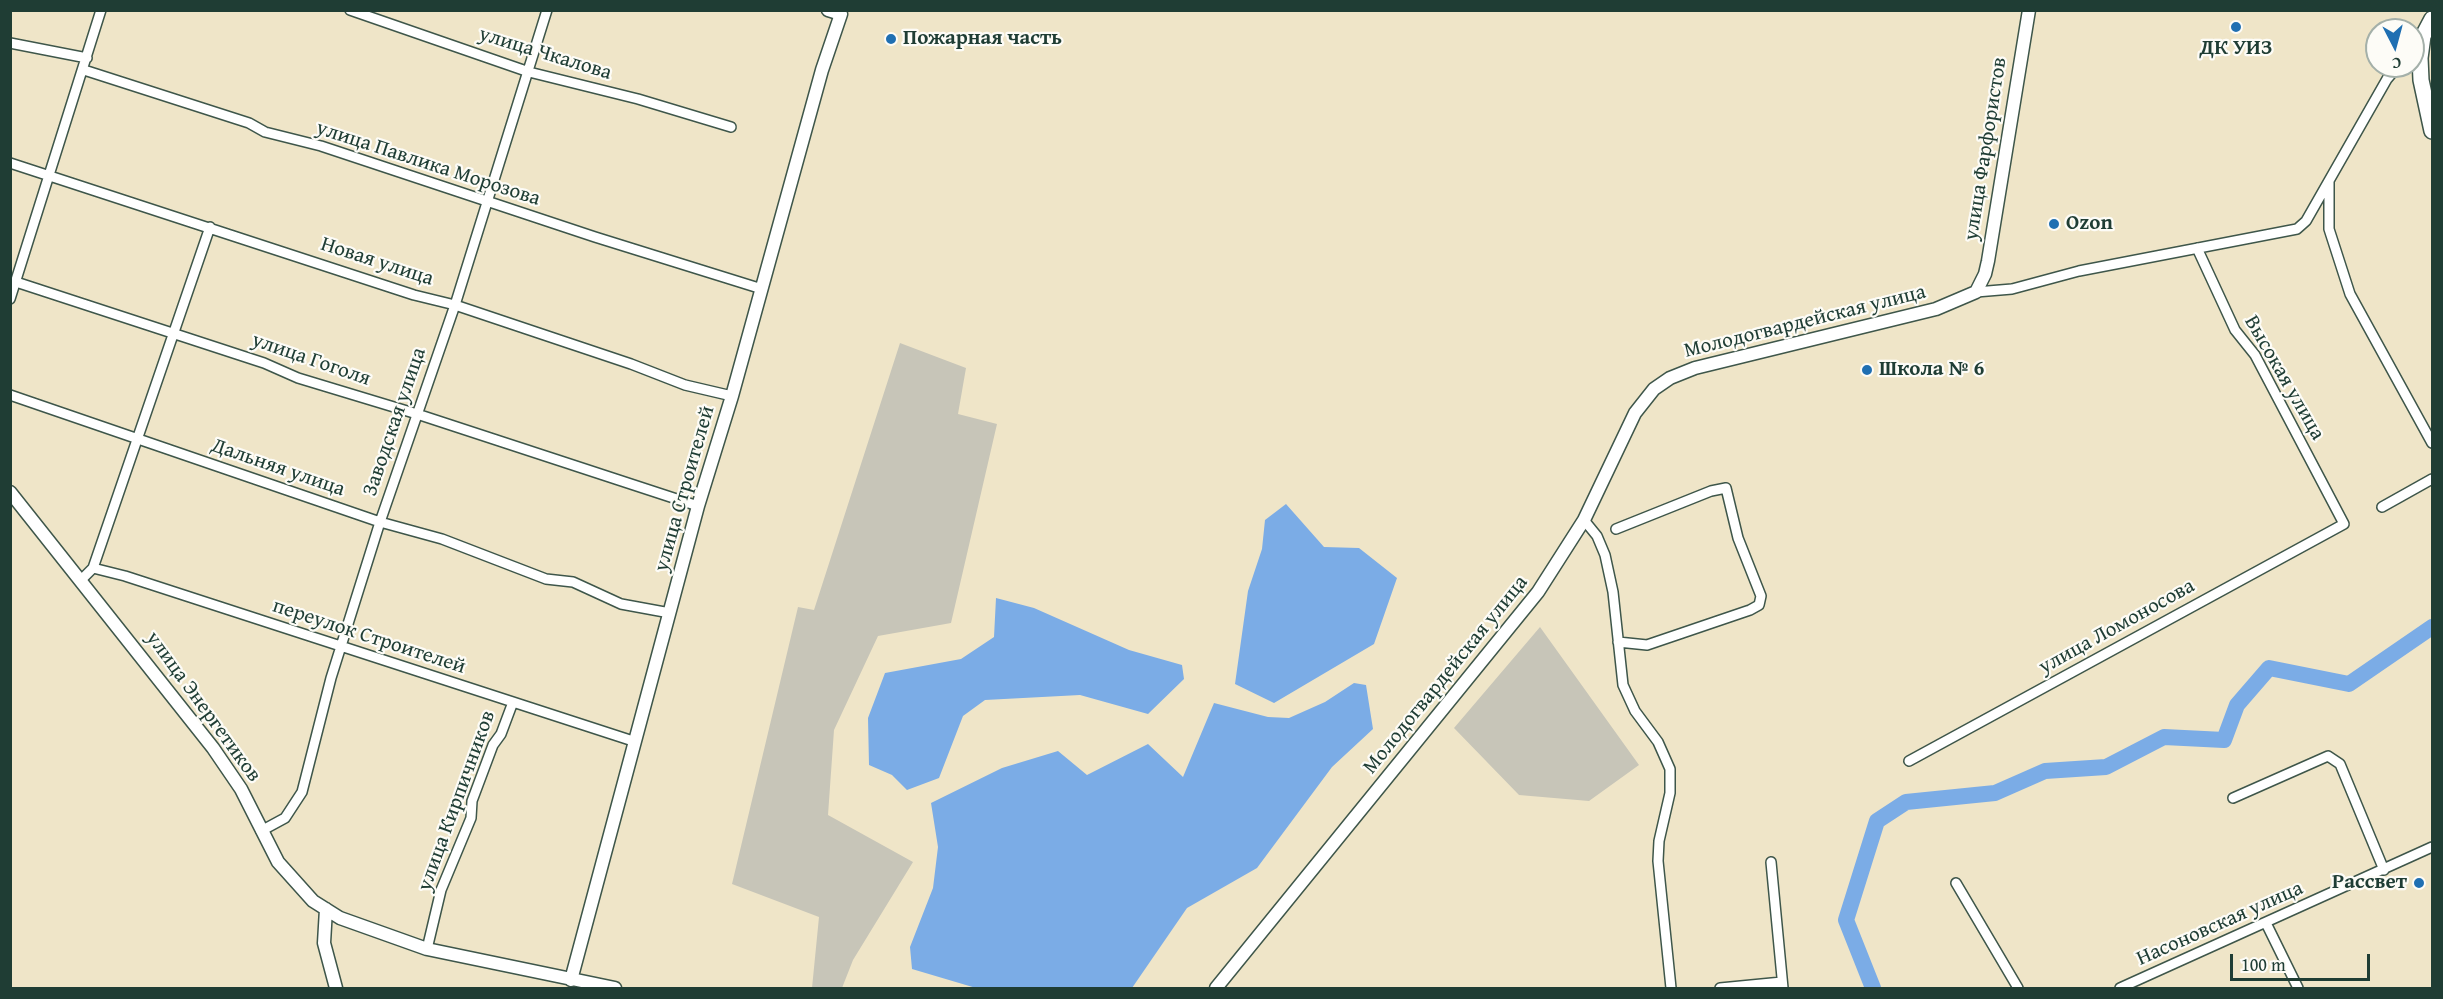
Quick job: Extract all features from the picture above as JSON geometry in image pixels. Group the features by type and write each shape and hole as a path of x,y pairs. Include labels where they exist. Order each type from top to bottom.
{"main road":[{"path":"2421,78 2433,131"}],"street":[{"path":"10,299 84,70 101,10"},
{"name":"улица Чкалова","path":"350,10 529,72 638,99 731,127"},
{"name":"Заводская улица","path":"261,831 285,818 302,792 342,646 380,522 455,305 548,10"},
{"path":"828,10 841,12"},
{"name":"улица Фарфористов","path":"1976,292 1987,268 2029,10"},
{"name":"улица Строителей","path":"571,980 633,741 698,506 732,396 822,70 841,12"},
{"path":"10,43 87,58"},
{"name":"улица Павлика Морозова","path":"84,70 249,123 265,132 321,146 486,202 762,289"},
{"name":"Молодогвардейская улица","path":"1216,988 1482,664 1538,592 1584,520 1635,413 1654,389 1670,378 1695,368 1936,309 1976,292 2012,289 2079,271 2297,229 2306,221 2388,78"},
{"name":"Новая улица","path":"10,163 414,295 455,305 631,364 685,385 732,396"},
{"path":"2329,179 2329,229 2350,294 2433,443"},
{"path":"81,580 93,568 210,227"},
{"name":"Высокая улица","path":"2197,248 2235,330 2255,355 2344,524"},
{"name":"улица Гоголя","path":"16,282 264,363 298,378 417,414 698,506"},
{"name":"Дальняя улица","path":"10,395 380,522 442,539 546,579 573,582 621,604 670,613"},
{"path":"2382,507 2433,479"},
{"path":"1616,529 1712,491 1726,488 1738,538 1761,596 1759,605 1750,610 1647,645 1618,642"},
{"name":"улица Энергетиков","path":"10,492 224,762 287,875 326,909 361,926 427,949 615,988"},
{"path":"1584,520 1597,536 1605,555 1613,592 1620,668 1628,699 1658,742 1670,769 1670,793 1659,842 1658,861 1671,988"},
{"name":"улица Ломоносова","path":"1908,761 2344,524"},
{"name":"переулок Строителей","path":"93,568 125,576 633,741"},
{"name":"улица Кирпичников","path":"427,949 441,890 471,818 472,801 493,745 501,734 513,702"},
{"path":"2233,798 2328,756 2340,764 2384,870"},
{"name":"Насоновская улица","path":"2120,988 2433,848"},
{"path":"1720,988 1782,985 1771,862"},
{"path":"1956,884 2018,988"},
{"path":"326,909 324,943 336,988"},
{"path":"2266,923 2298,988"}],"shaded area":[{"path":"900,343 966,368 958,414 997,424 951,623 878,636 834,730 828,815 913,862 853,960 842,988 812,988 819,917 732,884 798,607 814,610"},
{"path":"1540,627 1639,765 1589,801 1519,795 1454,728"}],"water":[{"path":"1286,504 1324,547 1359,548 1397,578 1374,644 1274,703 1235,684 1248,591 1262,549 1265,520"},
{"path":"996,598 1034,608 1129,650 1182,665 1184,679 1148,714 1080,695 985,700 963,716 939,778 907,790 892,775 869,765 868,718 885,673 961,659 994,637"},
{"path":"1354,683 1366,685 1373,729 1332,767 1257,868 1187,908 1132,988 976,988 912,969 910,947 933,888 938,847 931,803 1002,768 1058,751 1087,775 1148,744 1183,777 1214,703 1268,717 1289,718 1325,702"}],"waterway":[{"path":"1873,988 1846,920 1877,821 1906,802 1995,793 2045,771 2106,767 2164,737 2224,740 2237,705 2269,668 2349,684 2432,627"}],"place":[{"name":"ДК УИЗ","path":"2236,27"},
{"name":"Пожарная часть","path":"891,39"},
{"name":"Ozon","path":"2054,224"},
{"name":"Школа № 6","path":"1867,370"},
{"name":"Рассвет","path":"2419,883"}]}
